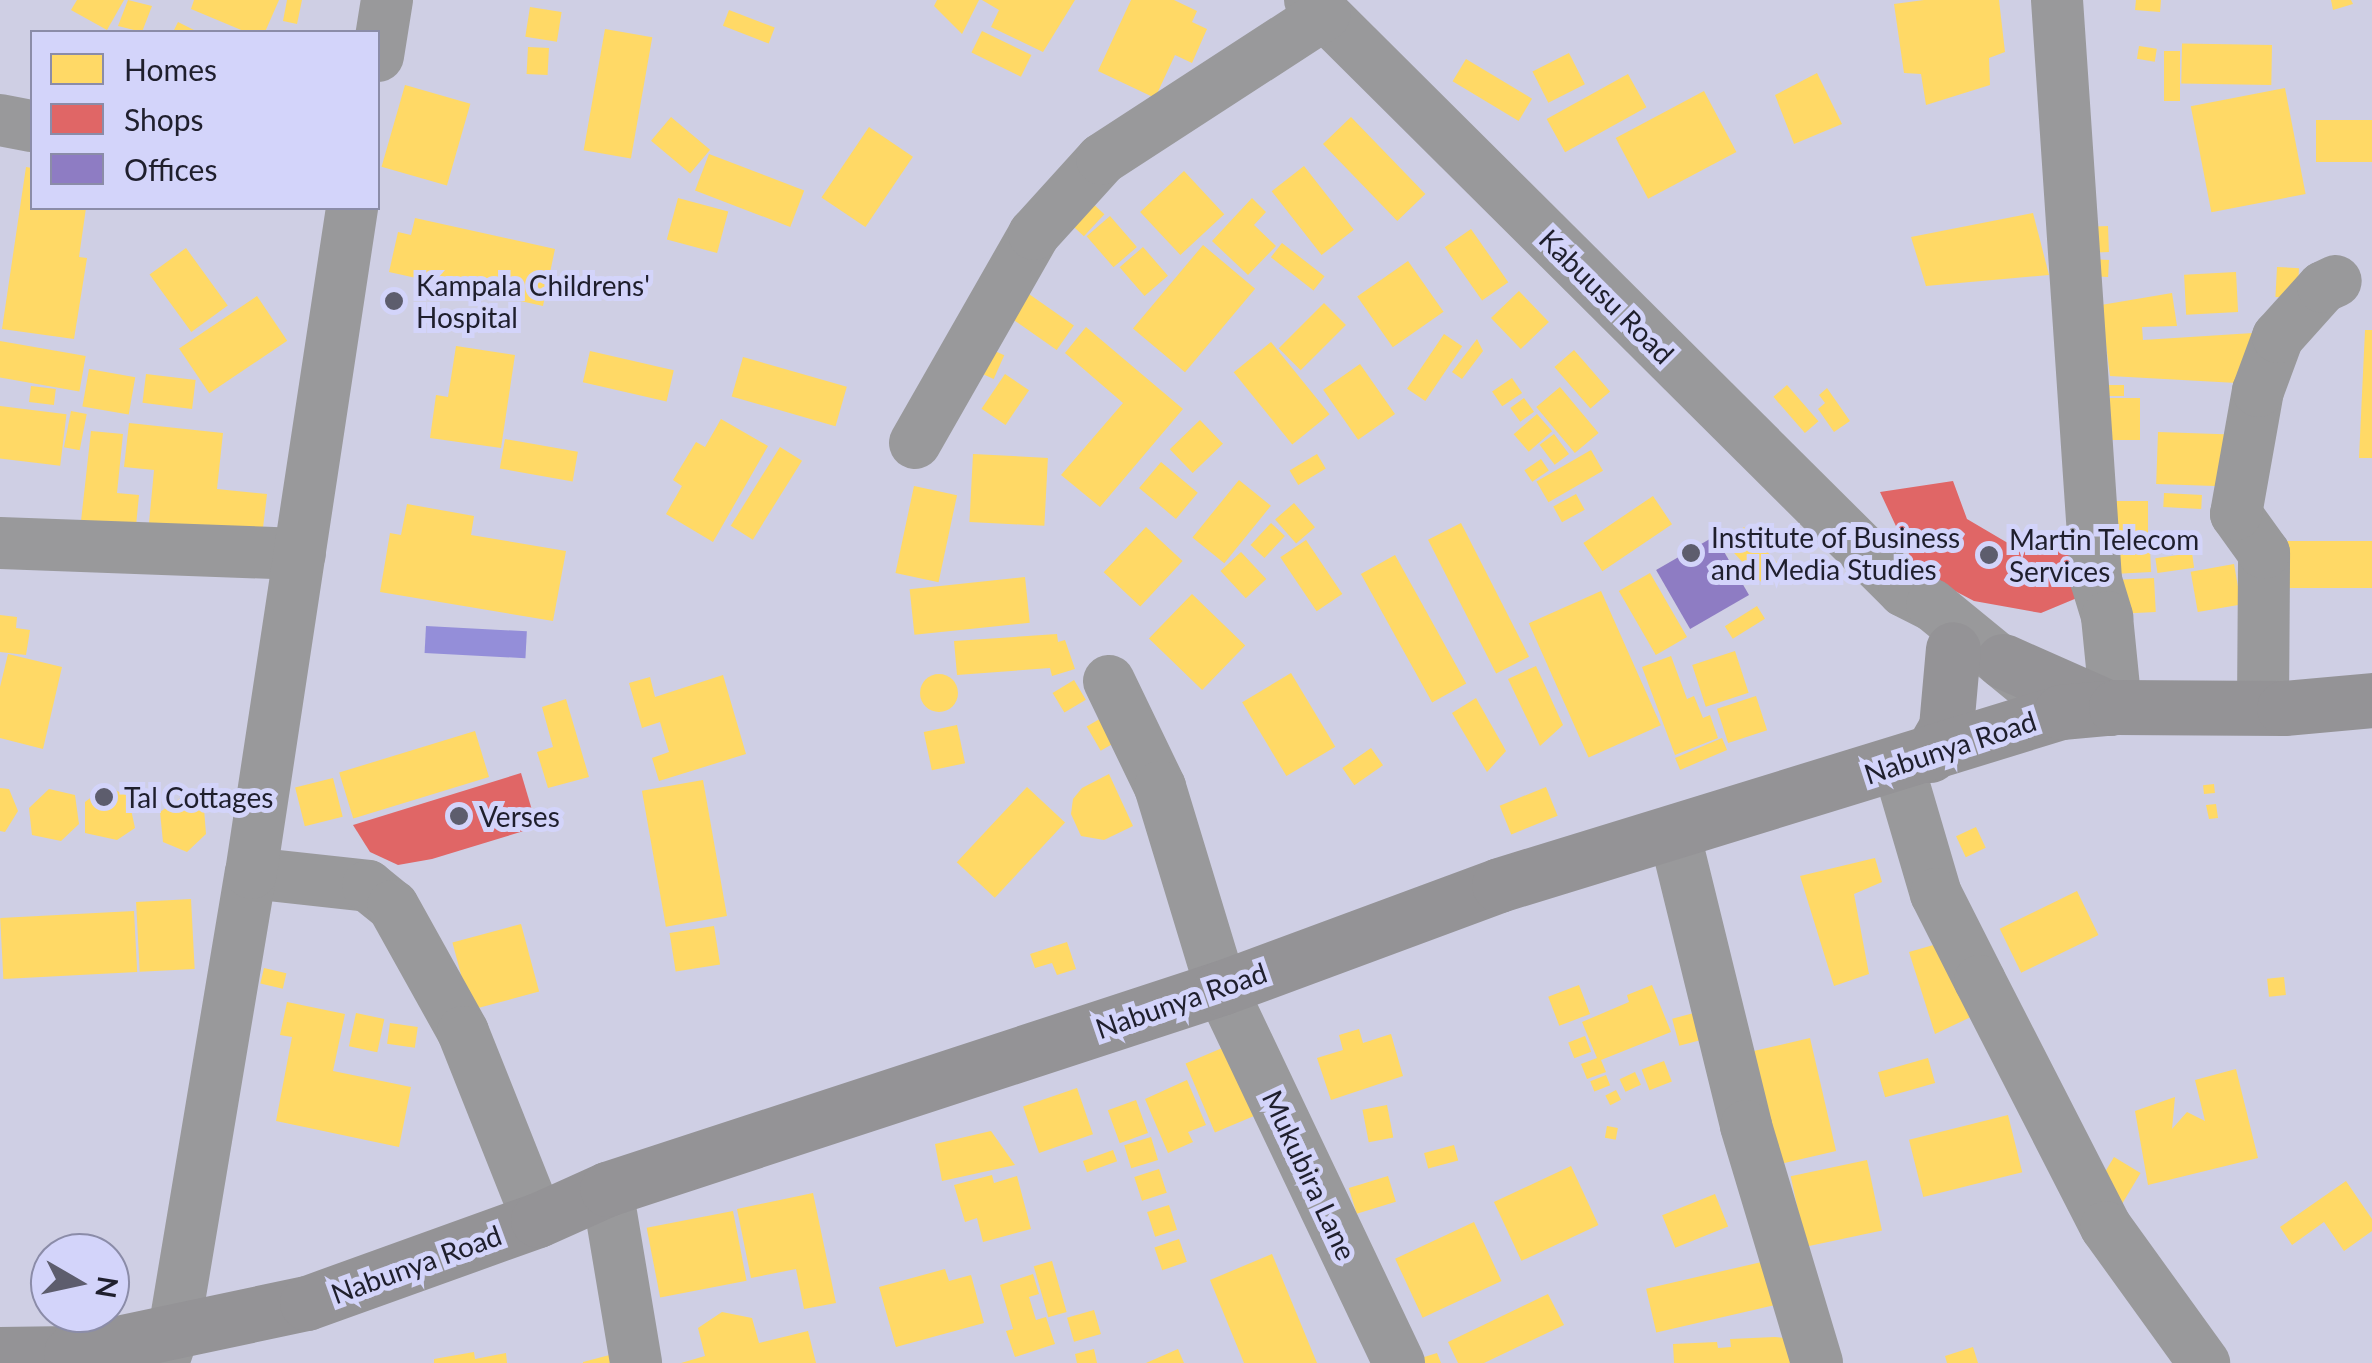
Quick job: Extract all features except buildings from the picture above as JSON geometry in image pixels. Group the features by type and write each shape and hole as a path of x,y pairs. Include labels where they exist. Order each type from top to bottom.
{"main road":[{"path":"1914,760 1948,716 1978,655 2078,712"},
{"name":"Nabunya Road","path":"0,1354 78,1358 168,1347 307,1304 538,1220 607,1189 1221,988 1499,885 2078,712 2263,708 2372,700"}],"street":[{"path":"380,44 387,0"},
{"path":"2057,0 2096,580 2107,617 2078,712"},
{"path":"915,443 1034,234 1102,158 1317,7"},
{"name":"Kabuusu Road","path":"1317,7 1904,591 1932,605 1978,655 2078,712"},
{"path":"0,120 30,126"},
{"path":"168,1347 251,873 352,210"},
{"path":"2263,708 2264,553 2236,514 2239,496 2258,391 2278,337 2323,287 2336,281"},
{"path":"0,543 300,554"},
{"name":"Mukubira Lane","path":"1109,681 1160,787 1221,988 1400,1363"},
{"path":"1914,760 1936,894 2106,1227 2204,1363"},
{"path":"1674,832 1746,1126 1816,1363"},
{"path":"251,873 368,886 392,906 463,1032 538,1220"},
{"path":"607,1189 636,1363"}],"shaded area":[{"path":"426,626 527,631 525,658 425,653"}],"place":[{"name":"Kampala Childrens' Hospital","path":"394,301"},
{"name":"Institute of Business and Media Studies","path":"1691,553"},
{"name":"Martin Telecom Services","path":"1989,555"},
{"name":"Tal Cottages","path":"104,797"},
{"name":"Verses","path":"459,816"}]}
